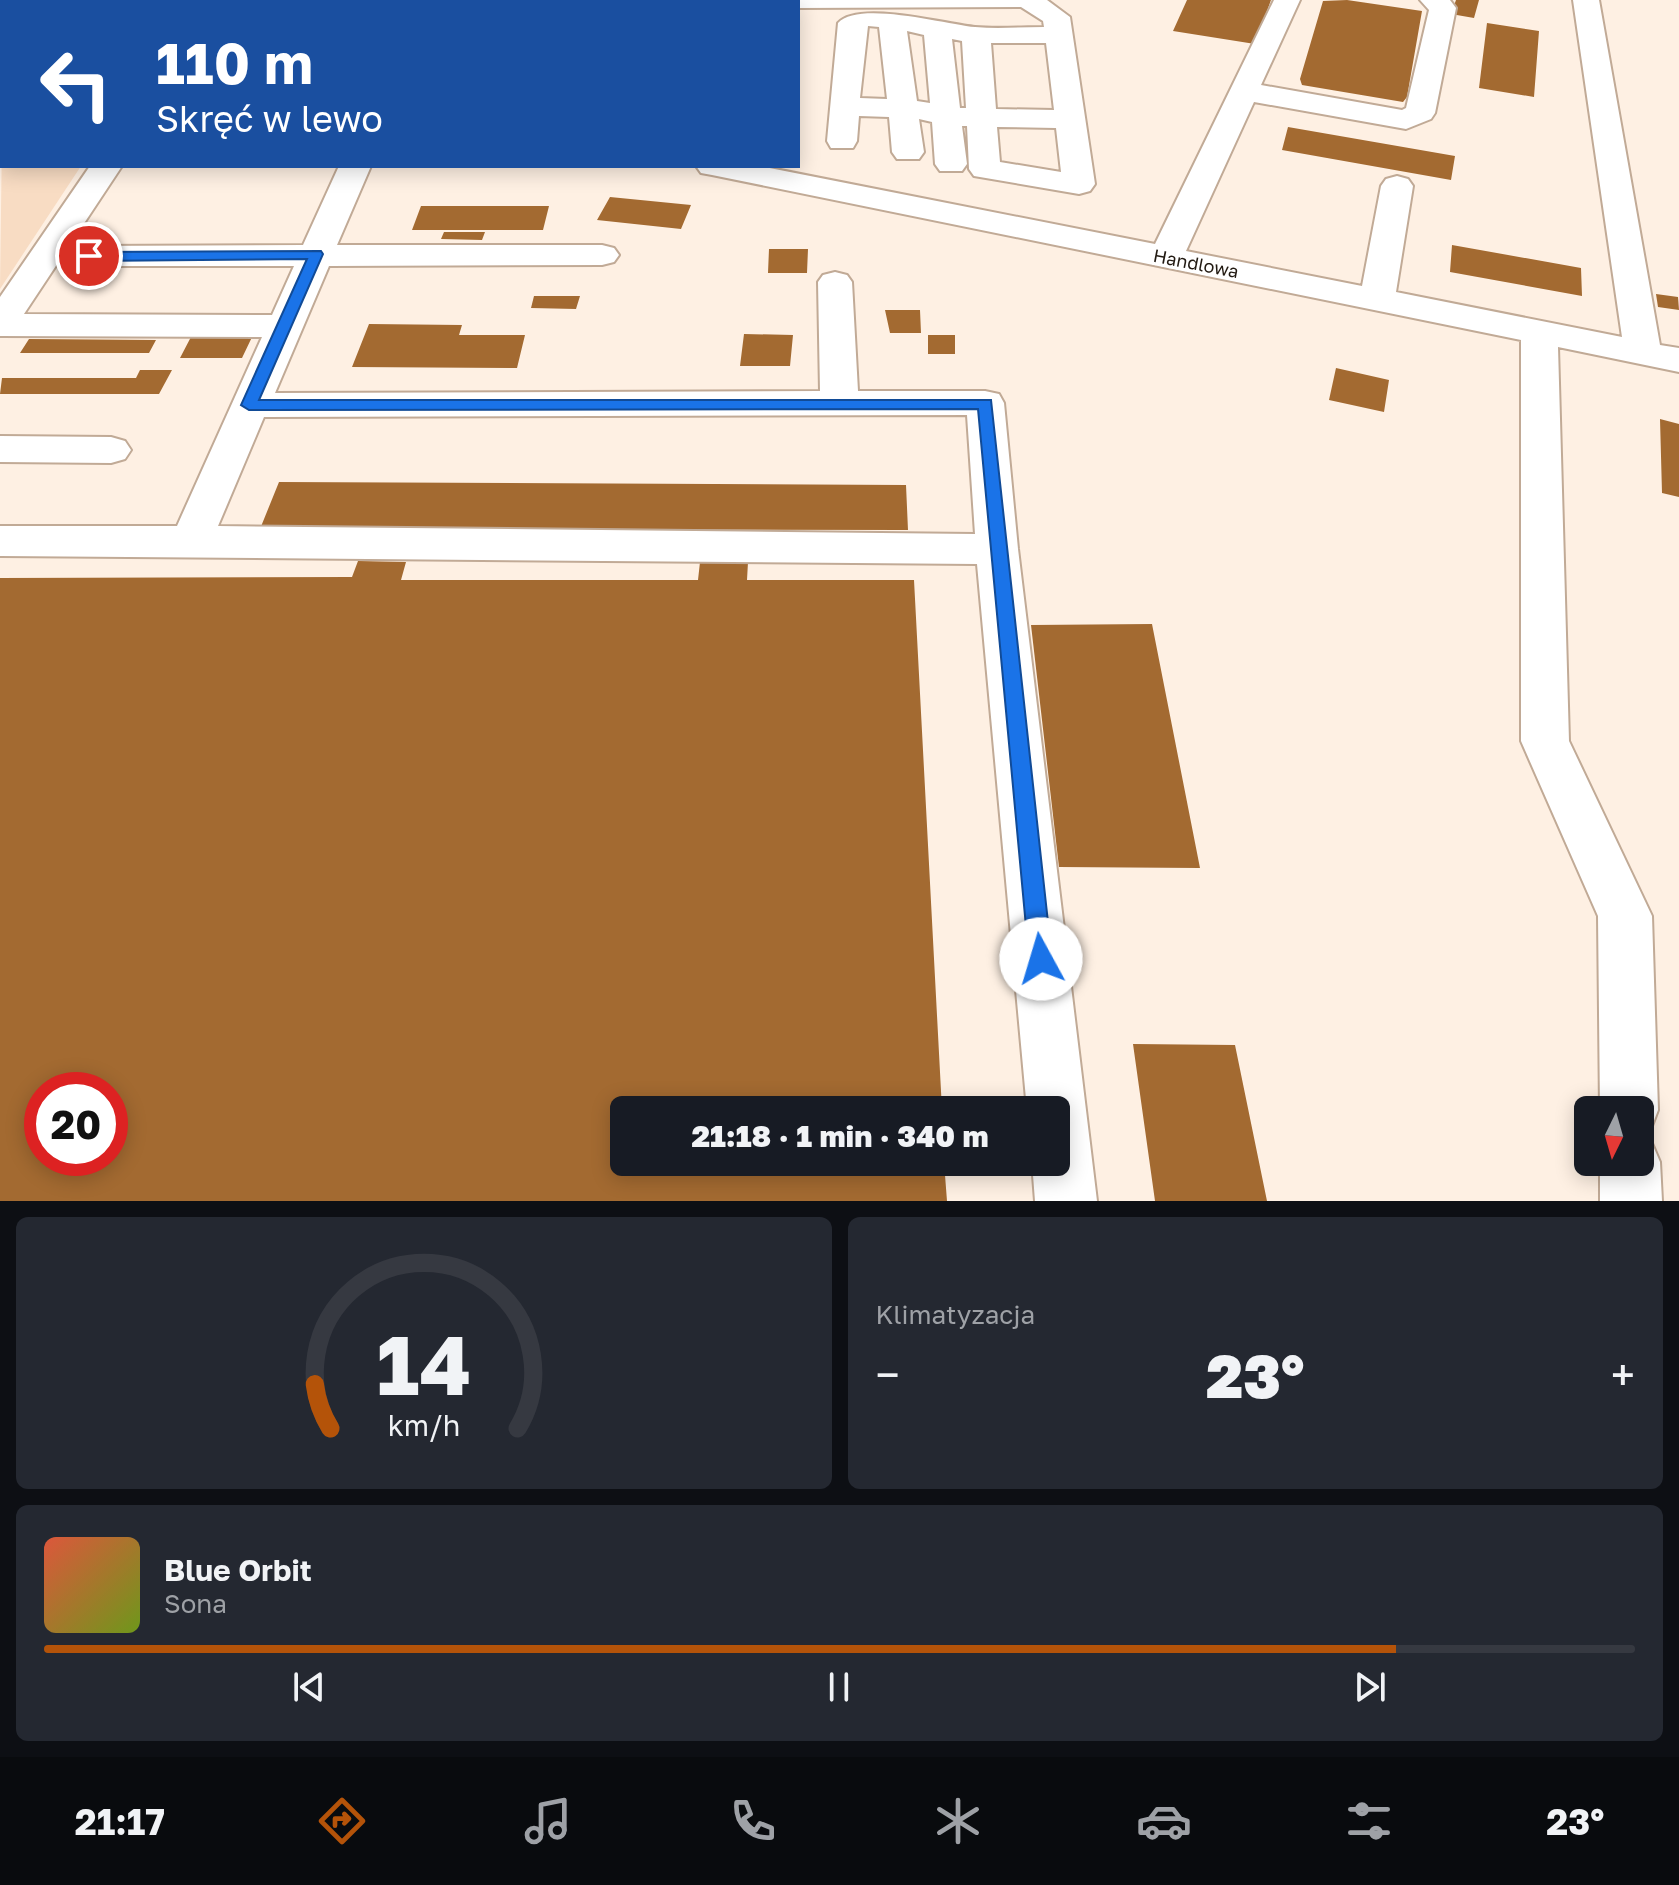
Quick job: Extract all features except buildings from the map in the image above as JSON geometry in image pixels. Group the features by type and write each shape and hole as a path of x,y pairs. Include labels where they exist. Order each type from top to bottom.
{"street":[{"path":"800,1 1016,0"},
{"path":"847,106 903,108 946,117 982,132 1072,133 1056,17 1028,0"},
{"path":"1166,257 1287,0"},
{"path":"1244,91 1406,120 1415,118 1420,113 1443,8 1433,0"},
{"path":"1586,0 1643,353"},
{"path":"842,141 852,23 865,18 976,35 1058,35"},
{"path":"892,20 908,152"},
{"path":"937,29 951,164"},
{"path":"976,35 982,132"},
{"path":"0,324 105,168"},
{"path":"191,541 354,168"},
{"name":"Handlowa","path":"722,168 1679,360"},
{"path":"1377,300 1397,186"},
{"path":"89,256 602,255"},
{"path":"835,282 839,403"},
{"path":"0,324 284,326"},
{"path":"1539,332 1545,741 1625,916 1629,1096"},
{"path":"249,405 985,403 997,549 1066,1201"},
{"path":"0,449 111,450"},
{"path":"0,541 997,549"},
{"path":"1630,1176 1631,1201"}],"shaded area":[{"path":"2,168 80,168 0,289"}],"route":[{"path":"89,256 316,254 249,405 985,403 997,549 1041,959"}]}
